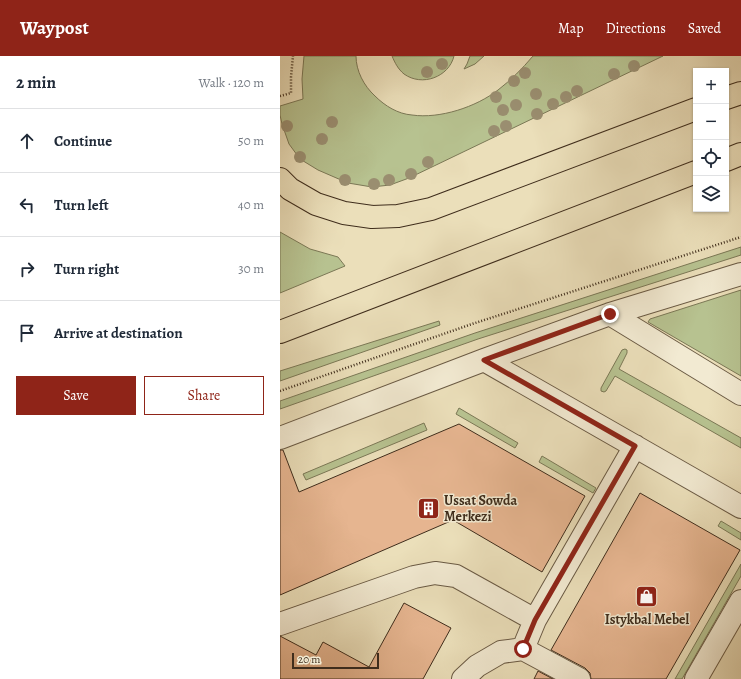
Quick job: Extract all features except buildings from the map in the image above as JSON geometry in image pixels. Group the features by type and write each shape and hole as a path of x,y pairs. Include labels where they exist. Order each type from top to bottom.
{"highway":[{"path":"729,97 741,93"},
{"path":"280,179 290,189 316,204 344,213 372,217 398,216 431,209 693,111"},
{"path":"729,159 741,154"},
{"path":"280,332 693,173"}],"lane":[{"path":"280,438 484,360 610,314 741,274"},
{"path":"610,314 741,394"},
{"path":"484,360 741,507"},
{"path":"523,649 535,620 635,446"},
{"path":"280,624 414,577 435,573 456,576 535,620"},
{"path":"696,679 741,601"},
{"path":"463,679 477,666 501,652 523,649 578,679"}],"path":[{"path":"280,96 291,93 293,56"},
{"path":"280,391 472,324 741,237"}],"green space":[{"path":"304,56 356,56 357,67 361,78 367,88 379,100 392,109 402,113 423,116 446,113 479,102 498,90 521,70 533,56 663,56 409,178 390,185 372,187 348,183 318,170 300,159 289,144 282,124 280,106 303,99 302,79"},
{"path":"392,56 454,56 447,70 434,78 419,80 404,74 397,66"},
{"path":"470,56 484,56 475,64 464,69 467,64"},
{"path":"280,232 310,249 338,257 345,266 280,293"},
{"path":"741,247 741,255 478,339 280,409 280,401 475,333"},
{"path":"741,290 741,376 648,322 650,319"},
{"path":"439,321 440,325 280,381 280,371"},
{"path":"622,350 627,350 627,353 619,369 741,438 741,448 615,376 606,391 601,391 601,388"},
{"path":"459,408 518,443 515,448 456,414"},
{"path":"424,423 427,430 306,480 303,474"},
{"path":"542,456 596,488 593,493 539,462"},
{"path":"721,521 741,533 741,540 718,526"},
{"path":"741,564 741,576 682,679 675,679"}],"place":[{"name":"Ussat Sowda Merkezi","path":"429,508"},
{"name":"Istykbal Mebel","path":"647,597"}],"route":[{"path":"523,649 535,620 635,446 484,360 610,314"}]}
